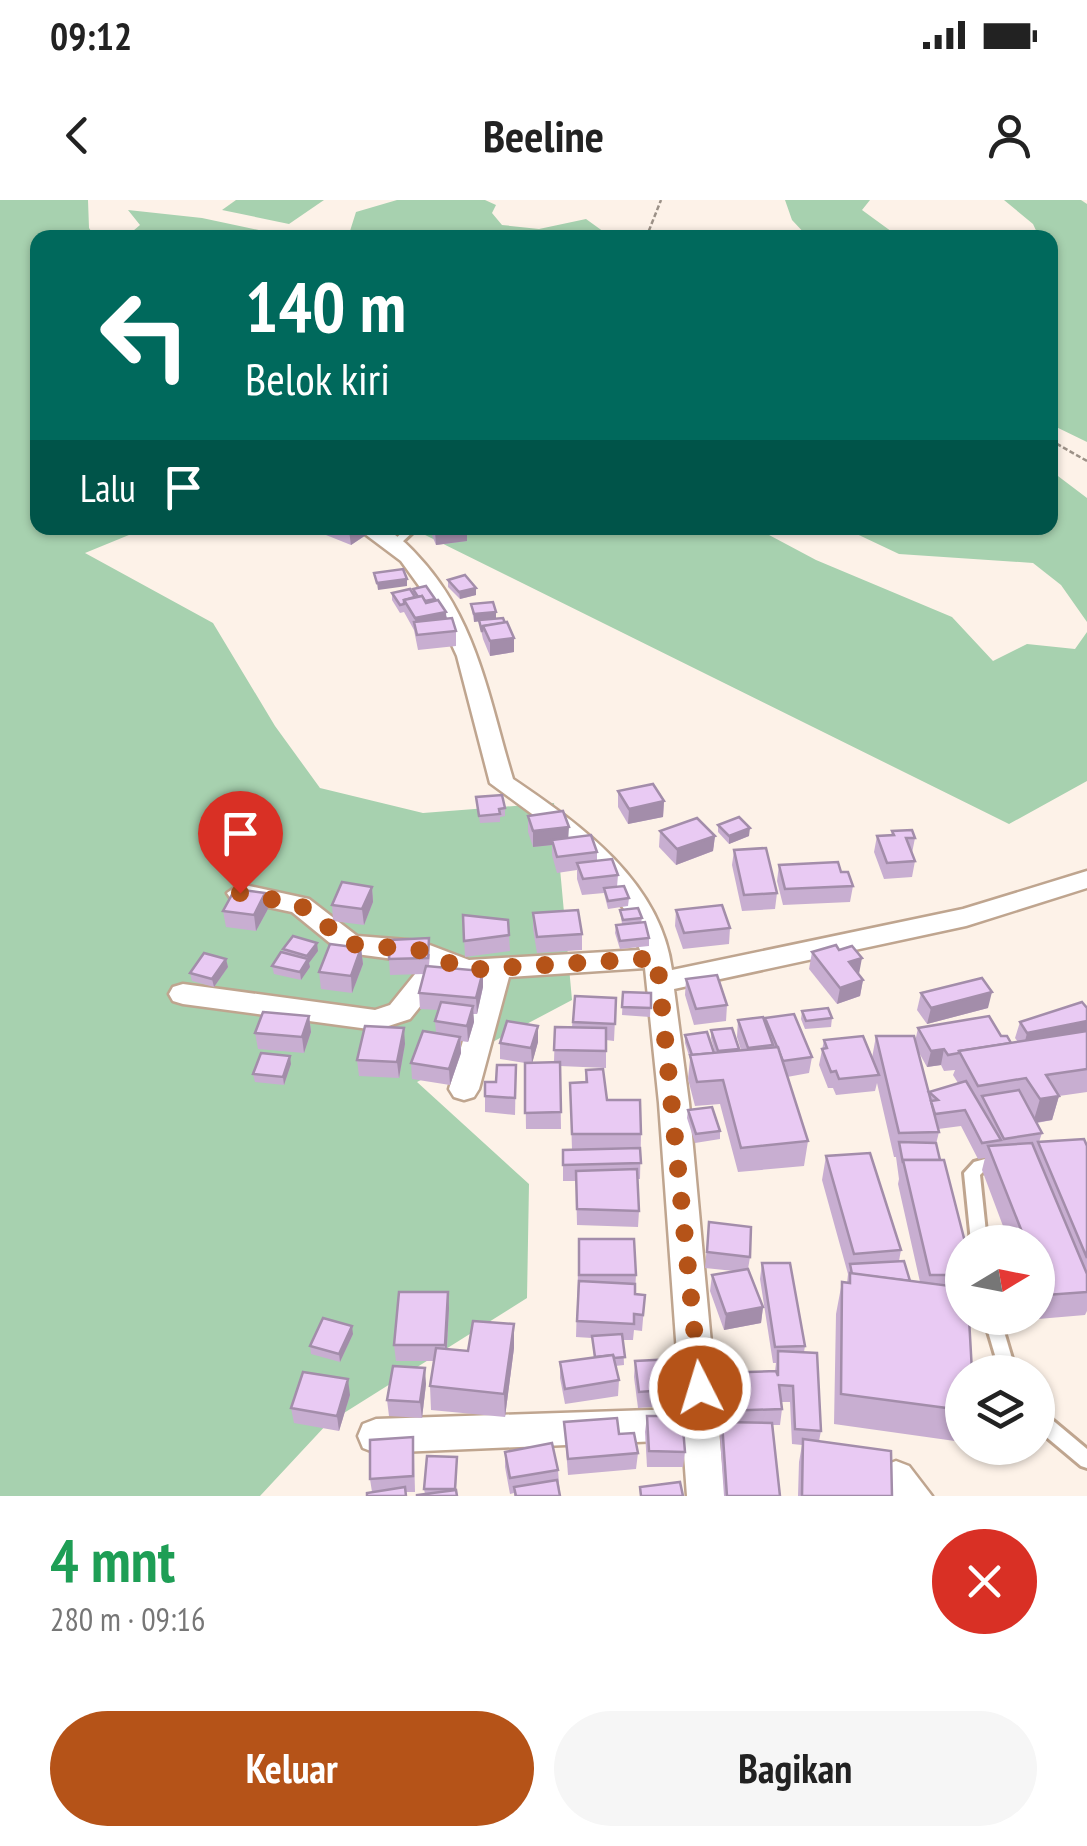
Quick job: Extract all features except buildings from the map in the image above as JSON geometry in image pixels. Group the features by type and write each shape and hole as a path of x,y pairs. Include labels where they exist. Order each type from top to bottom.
{"street":[{"path":"405,535 463,635 482,692 502,783 509,792 566,827 610,869 637,908 660,970 703,1424 706,1496"},
{"path":"240,893 300,905 350,944 419,950 466,970 660,970 966,918 1087,879"},
{"path":"183,994 376,1020 400,1012 443,958"},
{"path":"464,1089 498,967"},
{"path":"376,1436 703,1424"}],"lane":[{"path":"977,1225 972,1173 978,1166 1010,1160"},
{"path":"1055,1433 1087,1460"}],"path":[{"path":"649,230 661,200"},
{"path":"1058,445 1087,461"}],"green space":[{"path":"0,200 88,200 90,230 30,230 30,535 129,535 85,553 213,623 275,726 320,788 423,813 554,803 572,1000 417,1082 529,1184 527,1298 328,1423 260,1496 0,1496"},
{"path":"236,200 324,200 289,224 222,210"},
{"path":"397,200 485,200 496,205 492,213 502,225 539,229 586,219 601,230 350,230 356,212"},
{"path":"785,200 870,200 862,210 889,230 801,230 792,220"},
{"path":"1004,200 1081,200 1087,204 1087,442 1058,428 1058,230 1036,230"},
{"path":"128,210 202,218 259,230 134,230 140,225"},
{"path":"1058,476 1087,498 1087,622 1061,585 1033,563 899,554 859,535 1058,535"},
{"path":"425,535 769,535 816,560 952,617 993,661 1027,644 1075,649 1087,632 1087,781 1009,824"}],"route":[{"path":"240,893 300,905 350,944 376,950 429,952 466,970 657,958 700,1388"}]}
